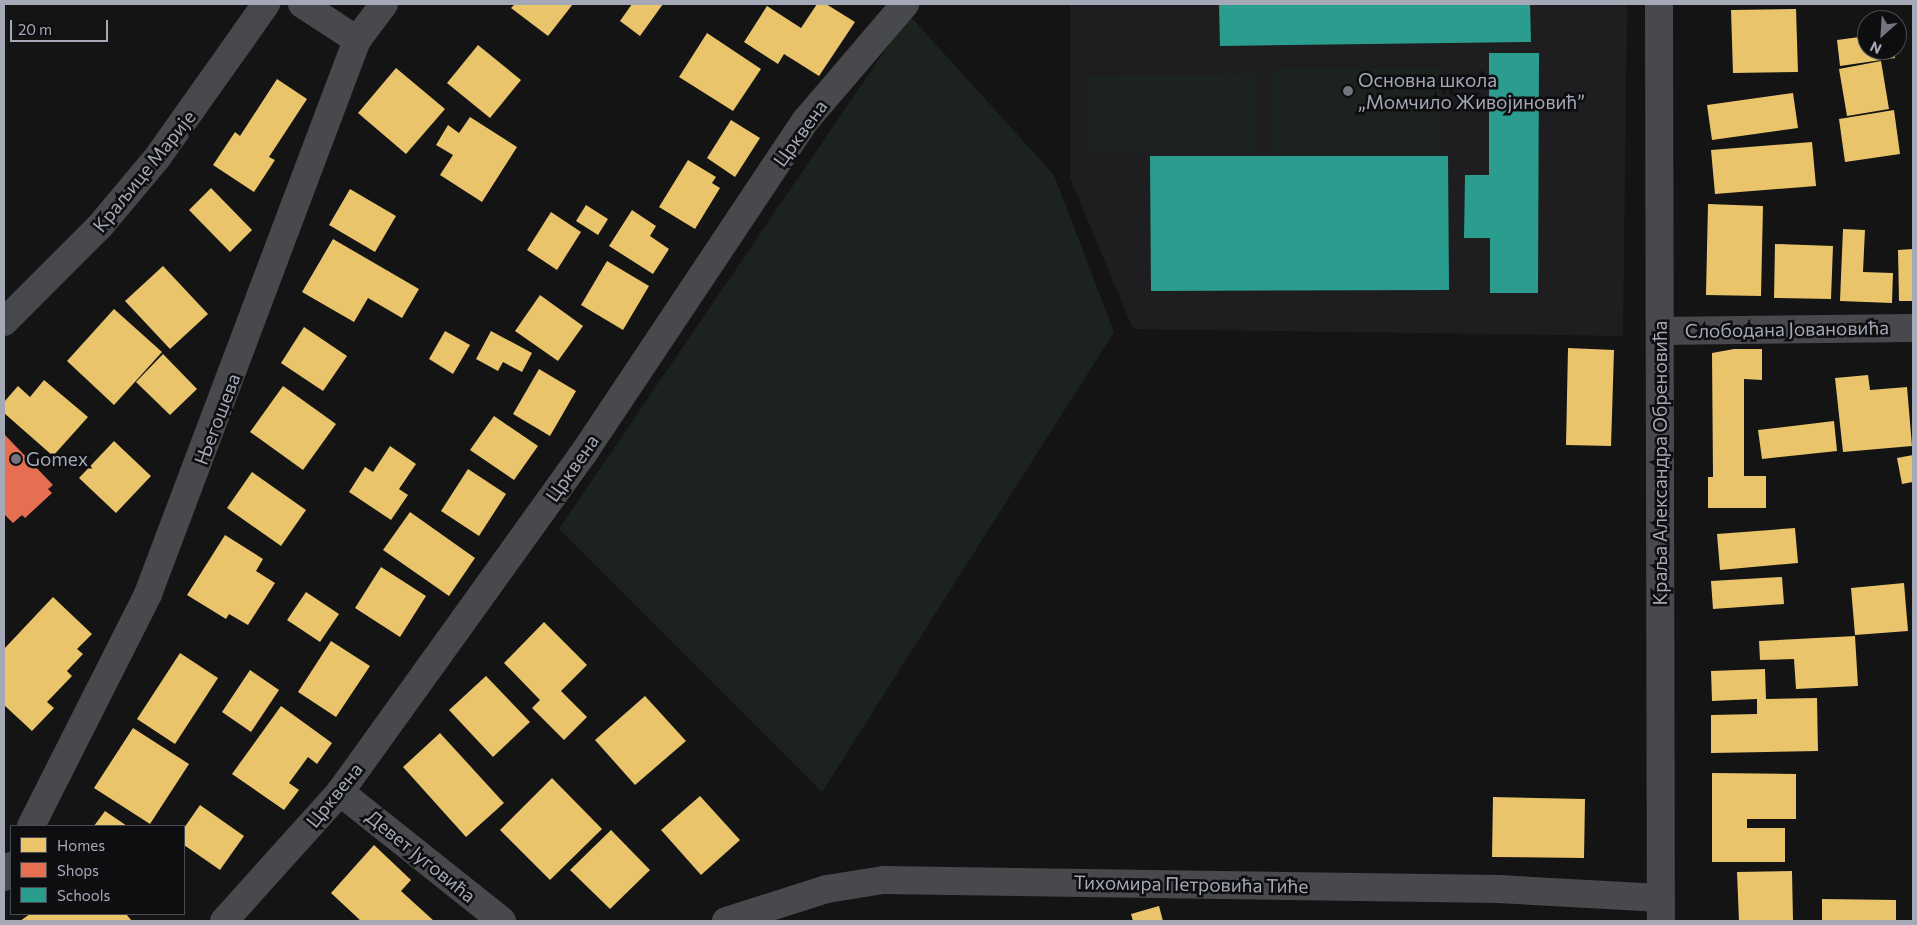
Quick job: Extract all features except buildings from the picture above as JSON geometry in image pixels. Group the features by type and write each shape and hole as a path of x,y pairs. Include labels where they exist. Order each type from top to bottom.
{"street":[{"name":"Краљице Марије","path":"4,322 100,226 157,158 266,4"},
{"path":"302,4 357,40"},
{"name":"Његошева","path":"32,825 148,594 357,40 384,4"},
{"name":"Црквена","path":"224,921 340,792 587,448 806,120 906,4"},
{"name":"Краља Александра Обреновића","path":"1660,4 1661,910"},
{"name":"Слободана Јовановића","path":"1660,331 1913,328"},
{"name":"Девет Југовића","path":"340,792 502,921"},
{"name":"Тихомира Петровића Тиће","path":"726,921 827,889 893,880 1499,888 1661,910"}],"shaded area":[{"name":"Основна школа „Момчило Живојиновић”","path":"1070,4 1627,4 1623,336 1133,329 1070,178"},
{"path":"909,15 1054,175 1114,332 822,792 559,529"},
{"path":"1441,68 1442,155 1273,155 1273,69"},
{"path":"1257,74 1258,152 1089,152 1086,76"}],"place":[{"name":"Основна школа „Момчило Живојиновић”","path":"1348,91"},
{"name":"Gomex","path":"16,459"}]}
